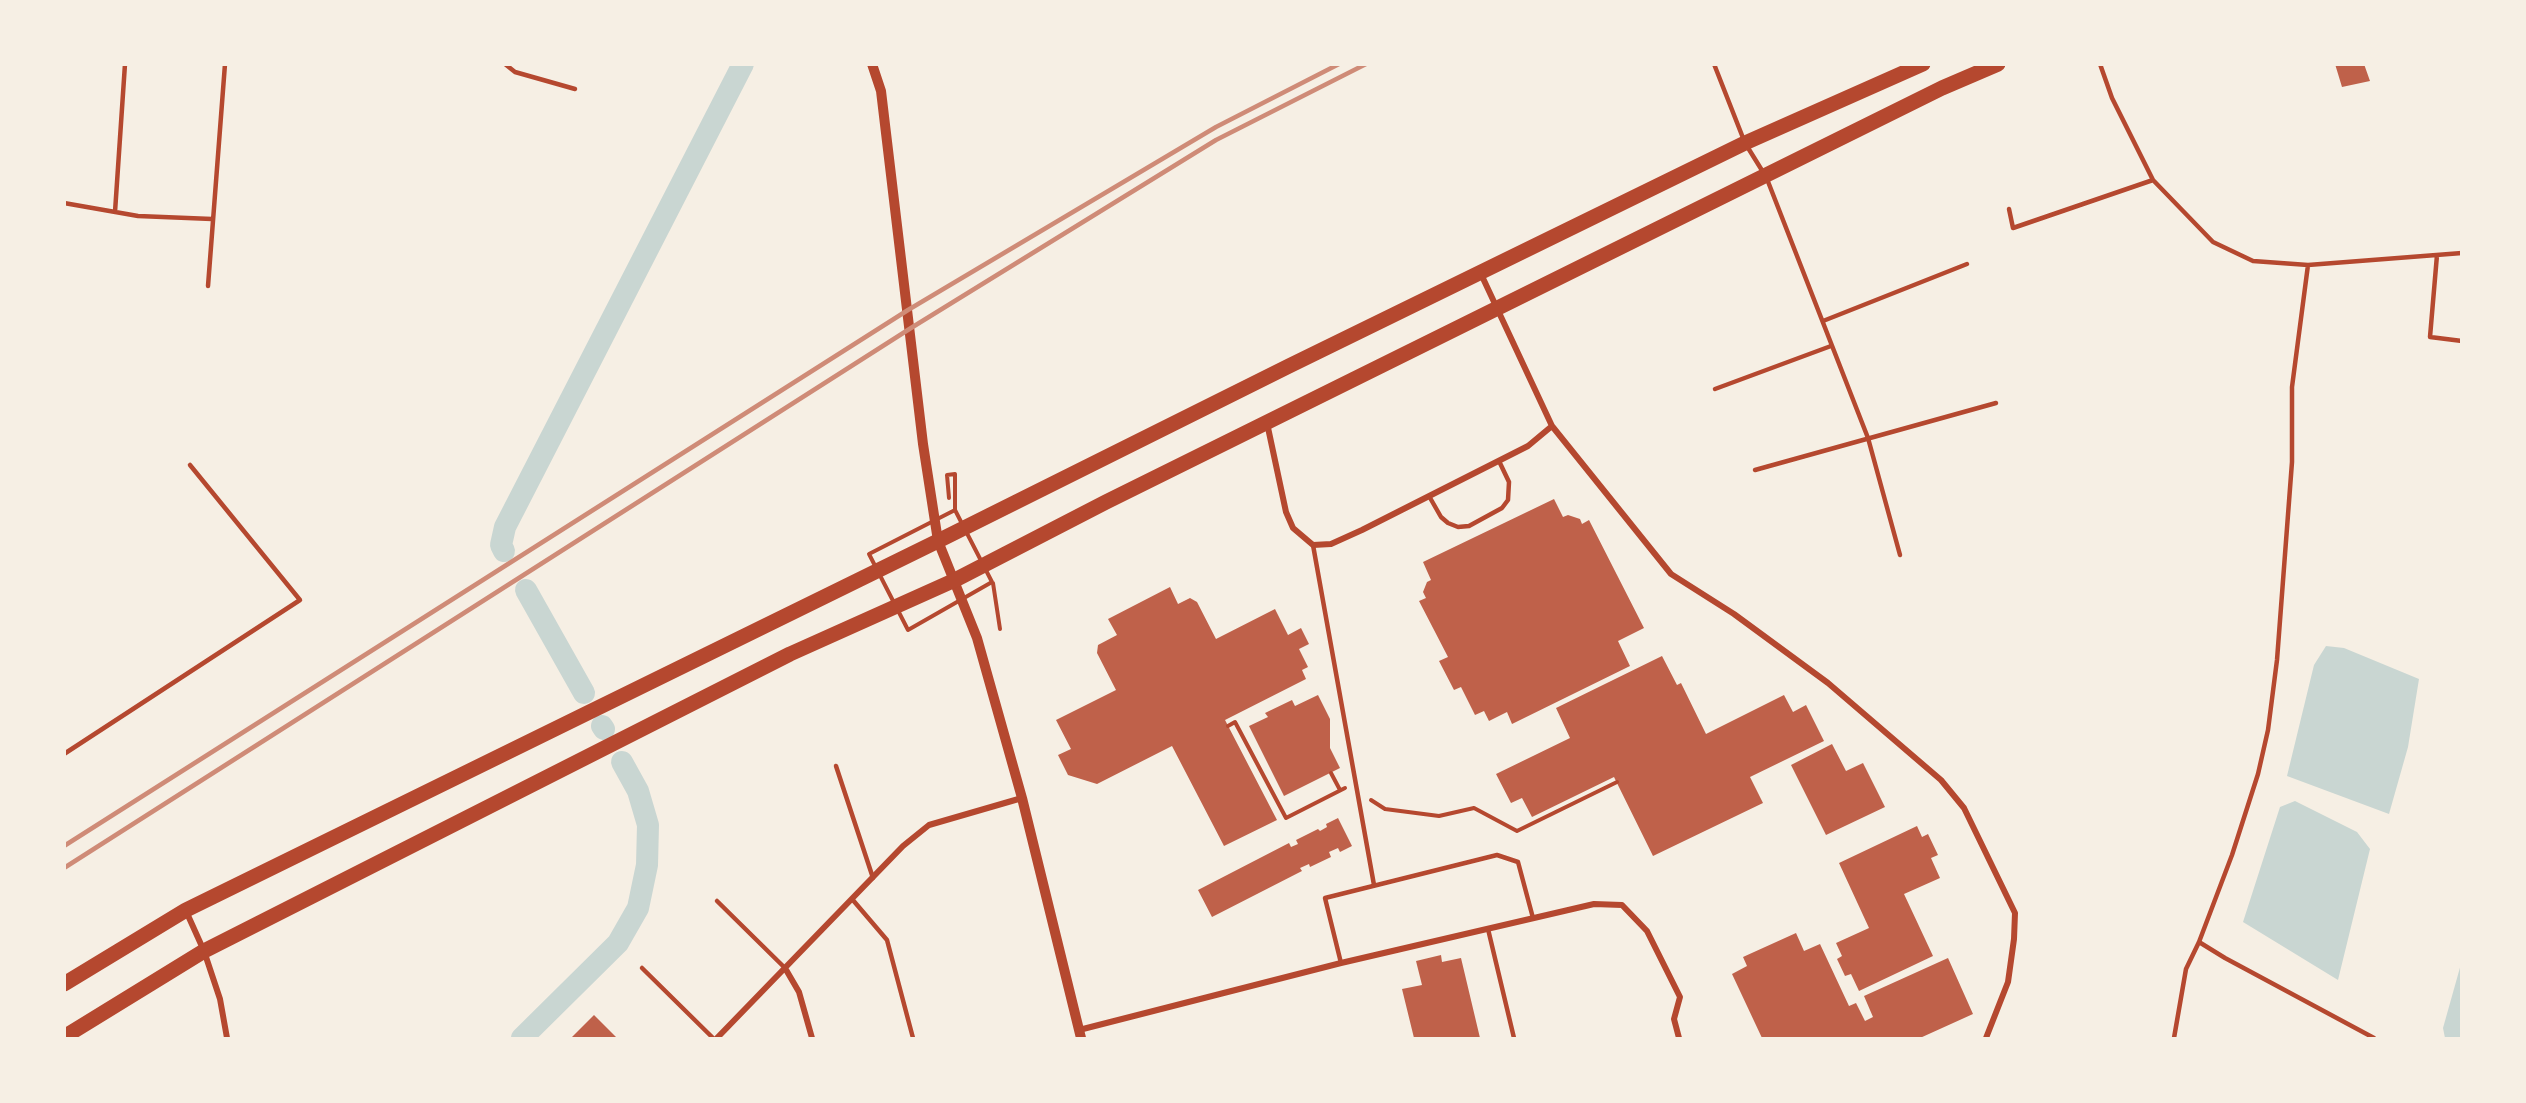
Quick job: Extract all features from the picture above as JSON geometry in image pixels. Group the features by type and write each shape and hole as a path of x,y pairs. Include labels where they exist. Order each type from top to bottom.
{"main road":[{"path":"64,984 186,910 1745,143 1923,64"},
{"path":"64,1037 204,951 790,654 955,580 1266,422 1942,88 1998,64"}],"street":[{"path":"872,64 881,91 923,444 938,541 976,638 1022,798 1080,1034 1341,963 1594,904 1622,905 1647,932 1680,997 1674,1019 1679,1038"},
{"path":"1480,274 1552,426 1671,574 1734,614 1828,683 1941,780 1964,808 2015,914 2008,982 1986,1038"},
{"path":"1266,422 1286,512 1293,528 1313,545 1331,544 1429,496 1528,446 1552,426"},
{"path":"715,1038 903,846 928,825 1022,798"},
{"path":"186,910 204,951 220,999 227,1038"},
{"path":"785,968 799,993 812,1038"}],"lane":[{"path":"115,212 125,64"},
{"path":"207,286 225,64"},
{"path":"505,64 515,72 575,89"},
{"path":"1714,64 1745,143 1766,175 1868,438 1900,555"},
{"path":"2100,64 2112,98 2153,180 2213,242 2253,261 2308,265 2462,253"},
{"path":"2009,209 2013,228 2153,180"},
{"path":"64,202 138,216 212,219"},
{"path":"2437,255 2430,337 2462,341"},
{"path":"1823,321 1967,264"},
{"path":"2174,1038 2186,969 2199,942 2232,855 2258,774 2268,730 2277,660 2292,462 2292,387 2308,265"},
{"path":"1715,389 1831,346"},
{"path":"1755,470 1996,403"},
{"path":"1429,496 1441,517 1448,523 1468,526 1502,508 1508,500 1509,482 1498,461"},
{"path":"64,754 300,600 190,465"},
{"path":"1313,545 1374,885"},
{"path":"836,766 873,878"},
{"path":"1341,963 1325,898 1497,855 1518,862 1533,918"},
{"path":"852,899 887,940 913,1038"},
{"path":"717,901 785,968"},
{"path":"1488,929 1514,1038"},
{"path":"2199,942 2374,1038"},
{"path":"642,968 715,1038"}],"path":[{"path":"949,498 947,475 955,474 955,510"},
{"path":"993,582 1000,630"},
{"path":"1228,726 1235,722 1286,818 1350,786"},
{"path":"1331,773 1340,790"},
{"path":"1367,798 1385,809 1439,816 1474,808 1517,831 1617,782"}],"shaded area":[{"path":"2326,646 2344,648 2419,679 2408,747 2389,814 2287,776 2314,665"},
{"path":"2295,801 2357,832 2370,849 2338,980 2243,922 2280,807"},
{"path":"2461,964 2461,1038 2445,1038 2443,1028"}],"building":[{"path":"2335,64 2364,64 2370,81 2342,87"},
{"path":"1554,499 1563,517 1568,515 1580,519 1582,524 1589,520 1644,628 1618,641 1630,666 1512,724 1507,712 1489,721 1484,711 1475,715 1461,687 1454,690 1439,661 1448,657 1419,601 1426,598 1423,592 1427,582 1431,580 1423,562"},
{"path":"1170,587 1178,604 1190,598 1197,602 1216,639 1275,609 1288,635 1301,628 1309,644 1299,649 1308,667 1302,670 1306,679 1225,720 1277,820 1224,846 1172,746 1097,784 1068,775 1058,755 1071,749 1056,720 1116,690 1097,653 1098,645 1117,635 1108,619"},
{"path":"1662,656 1677,685 1681,683 1706,734 1784,695 1793,712 1806,705 1824,741 1750,777 1763,803 1653,856 1614,777 1532,817 1522,798 1511,803 1496,774 1570,738 1556,708"},
{"path":"1318,695 1330,719 1330,748 1340,768 1284,796 1249,726 1268,717 1265,713 1292,700 1295,706"},
{"path":"1832,744 1846,771 1863,763 1885,807 1826,835 1791,765"},
{"path":"1338,818 1352,846 1340,852 1338,848 1329,852 1331,857 1310,867 1309,864 1300,868 1302,871 1212,917 1198,890 1289,843 1291,847 1298,844 1296,840 1318,829 1320,831 1327,827 1326,824"},
{"path":"1917,826 1922,837 1928,834 1938,855 1931,858 1940,878 1904,894 1933,956 1859,991 1851,974 1845,976 1837,959 1842,956 1836,943 1869,928 1839,863"},
{"path":"1796,933 1804,951 1820,944 1849,1006 1856,1003 1865,1021 1873,1017 1864,996 1948,958 1973,1014 1920,1038 1762,1038 1732,974 1747,966 1743,957"},
{"path":"1441,955 1442,962 1461,958 1480,1038 1414,1038 1402,989 1422,985 1416,961"},
{"path":"594,1015 617,1038 571,1038"}],"waterway":[{"path":"504,551 501,545 505,527 743,64"},
{"path":"526,590 584,693"},
{"path":"522,1038 618,943 638,908 647,865 648,825 638,791 622,762"}],"railway":[{"path":"64,846 908,310 1216,127 1339,64"},
{"path":"64,868 911,328 1216,140 1366,64"}]}
